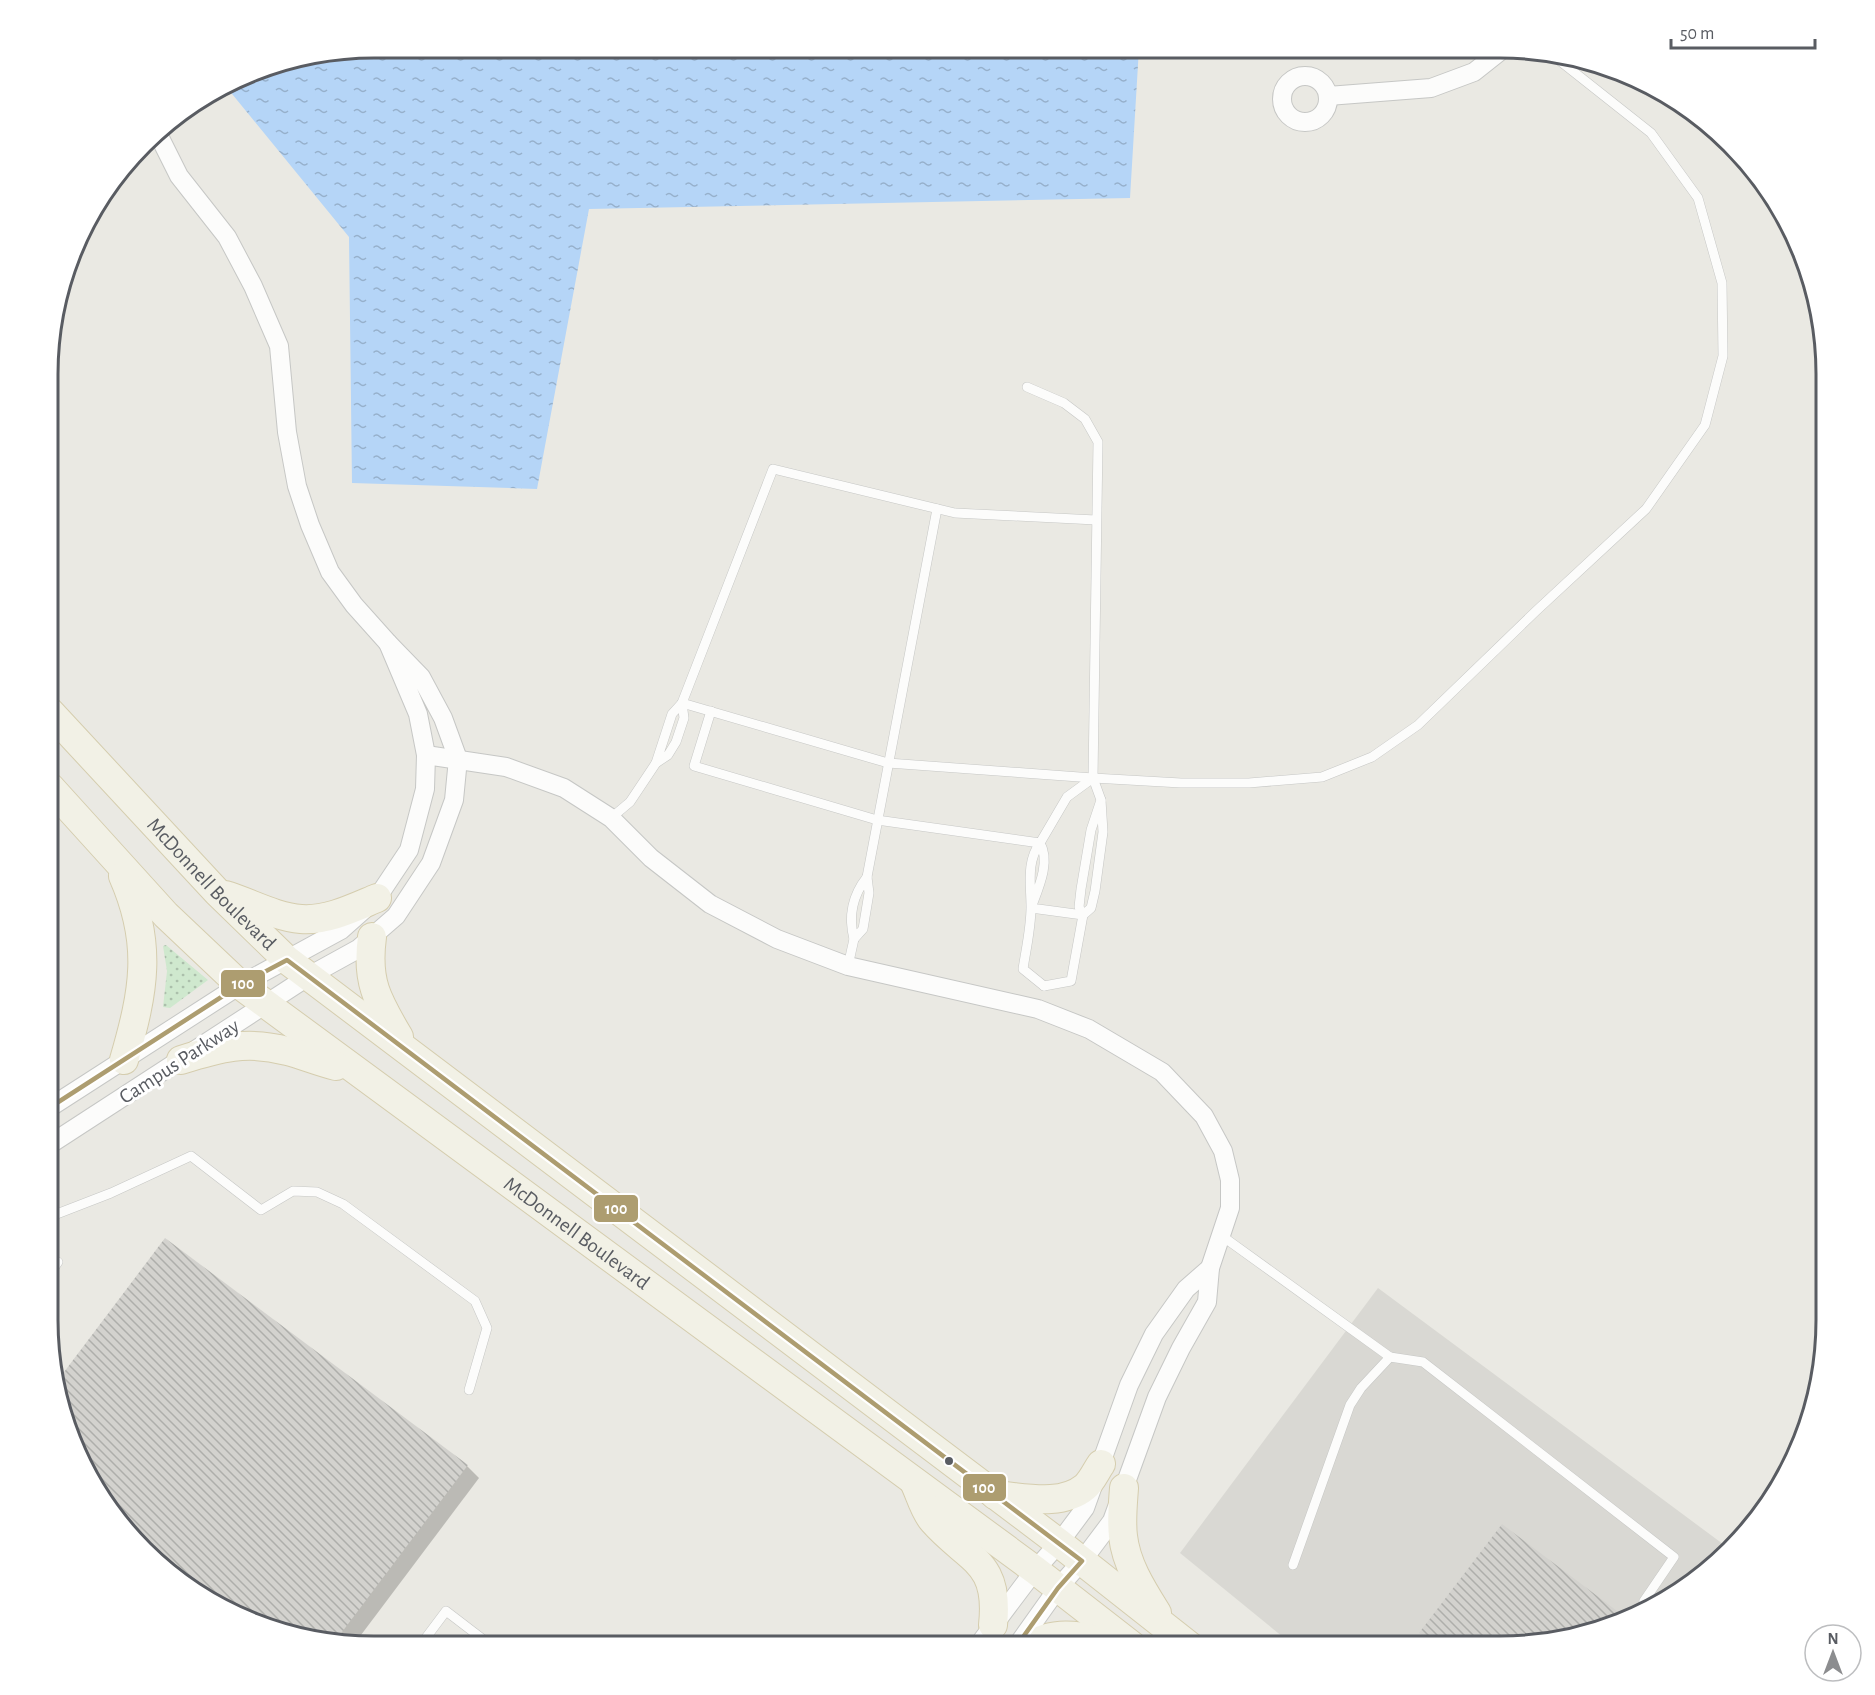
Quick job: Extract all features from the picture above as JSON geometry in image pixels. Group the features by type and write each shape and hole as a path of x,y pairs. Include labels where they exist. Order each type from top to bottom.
{"main road":[{"name":"McDonnell Boulevard","path":"58,721 218,893 286,960 1059,1543 1177,1636"},
{"name":"McDonnell Boulevard","path":"58,796 166,915 240,985 1035,1570 1120,1636"},
{"path":"117,860 135,902 143,946 139,1002 124,1060"},
{"path":"218,893 300,919 338,914 377,898"},
{"path":"372,937 370,978 381,1007 408,1051"},
{"path":"181,1060 220,1047 248,1044 283,1050 333,1066 353,1068"},
{"path":"995,1495 1052,1499 1071,1496 1087,1486 1101,1464"},
{"path":"913,1480 932,1519 983,1566 991,1583 994,1613 985,1636"},
{"path":"1124,1488 1123,1536 1131,1569 1166,1627"},
{"path":"1058,1636 1073,1634 1084,1636"}],"street":[{"path":"1328,96 1431,88 1474,72 1492,58"},
{"path":"162,141 179,176 227,237 253,286 279,346 286,432 297,486 310,525 330,572 354,605 421,677 442,718 458,759"},
{"name":"Campus Parkway","path":"58,1102 240,985 341,930 377,898 409,850 424,789 426,755 418,714 388,643"},
{"path":"426,755 506,767 564,788 611,818 651,858 710,904 777,939 848,966 1038,1009 1089,1029 1162,1072 1204,1116 1223,1151 1230,1180 1230,1208 1210,1268 1207,1302 1157,1397 1112,1521 1058,1588 1024,1636"},
{"name":"Campus Parkway","path":"58,1138 309,976 358,949 396,916 431,863 454,800 458,759"},
{"path":"985,1636 1085,1508 1129,1385 1154,1334 1186,1289 1210,1268"}],"lane":[{"path":"682,703 888,763 1093,778 1249,783 1322,777 1372,757 1418,725 1646,509 1705,424 1723,356 1722,283 1698,198 1651,133 1566,66"},
{"path":"1027,387 1064,403 1085,419 1098,442 1093,778 1101,800 1103,832 1091,908 1083,915 1031,908"},
{"path":"611,818 630,802 656,763 668,755 676,742 684,718 682,703 773,469 955,513 1096,520"},
{"path":"848,966 854,939 850,925 856,890 867,877 937,508"},
{"path":"711,711 694,766 877,820 1040,843"},
{"path":"1093,778 1067,797 1033,851 1029,878 1031,908 1023,969 1044,986 1071,981 1083,915 1079,907 1081,889 1091,830 1101,800"},
{"path":"1038,1009 1044,986"},
{"path":"58,1214 111,1193 191,1156 261,1210 292,1191 317,1192 343,1204 475,1301 487,1328 469,1390"},
{"path":"1222,1236 1390,1358 1423,1362 1674,1557 1645,1602"},
{"path":"1293,1565 1350,1405 1361,1388 1390,1358"},
{"path":"427,1636 446,1611 476,1636"}],"shaded area":[{"path":"1378,1288 1724,1544 1693,1571 1640,1604 1583,1626 1522,1636 1282,1636 1180,1553"}],"green space":[{"path":"166,945 208,980 170,1008 163,1007 167,971 163,946"}],"water":[{"path":"374,58 1138,58 1130,198 589,209 537,489 352,483 349,237 231,93 292,69 333,61"}],"building":[{"path":"165,1238 468,1465 340,1635 292,1626 253,1612 216,1594 166,1558 137,1529 112,1496 91,1460 75,1422 63,1373"},
{"path":"1502,1524 1620,1613 1583,1626 1522,1636 1423,1636 1419,1633"}],"transit line":[{"name":"100","path":"58,1102 240,985 287,960 1082,1561 1058,1588 1024,1636"}]}
